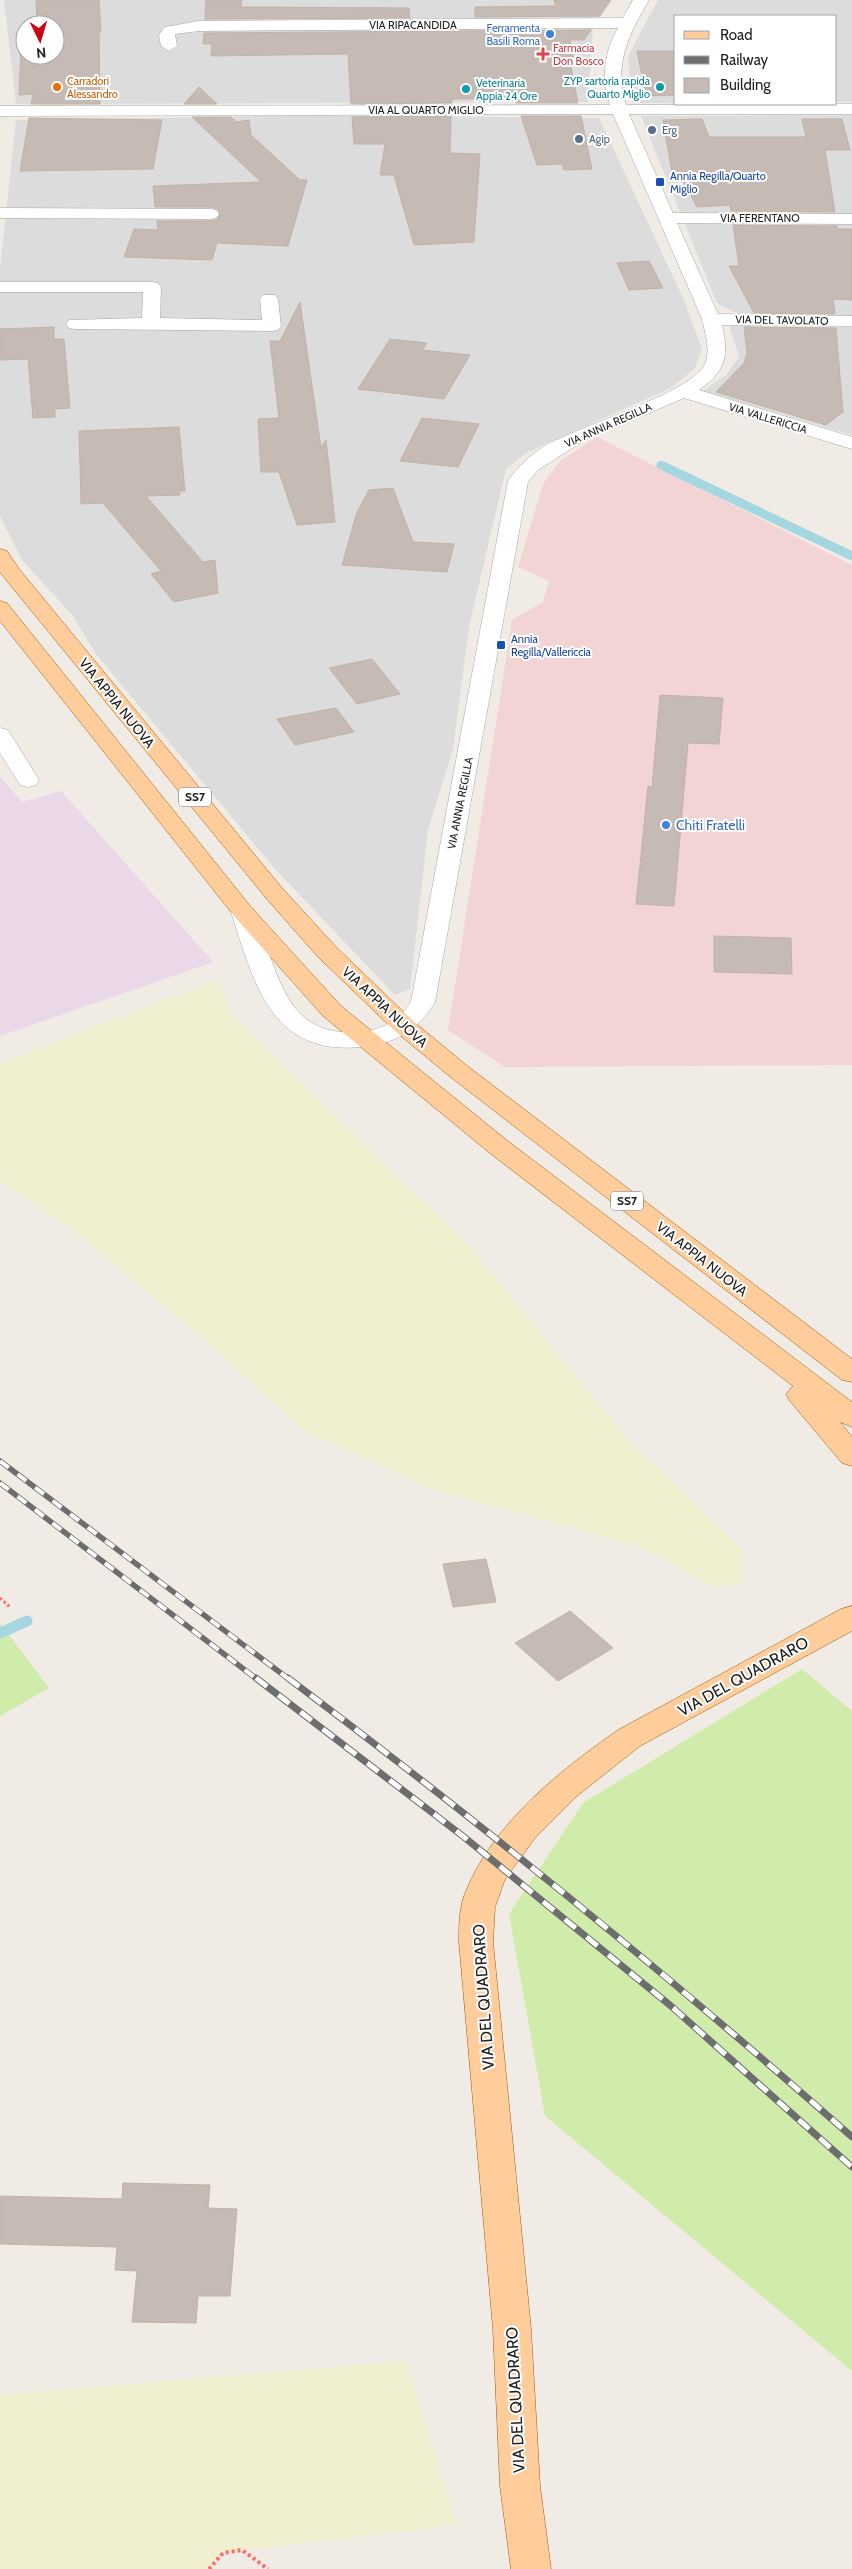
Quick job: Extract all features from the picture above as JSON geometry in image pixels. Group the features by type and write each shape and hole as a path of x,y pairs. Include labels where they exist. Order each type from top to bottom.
{"main road":[{"name":"VIA APPIA NUOVA","path":"0,555 10,572 274,893 326,952 404,1026 457,1070 852,1373"},
{"name":"SS7","path":"0,607 243,912 332,1011 416,1082 719,1317 852,1417"},
{"path":"719,1317 789,1381 852,1456"},
{"name":"VIA DEL QUADRARO","path":"531,2569 520,2486 511,2319 476,1942 478,1910 481,1897 500,1863 524,1828 554,1798 605,1754 638,1733 852,1616"}],"street":[{"name":"VIA ANNIA REGILLA","path":"404,1026 415,1015 423,1002 518,482 528,469 568,442 684,392 706,376 717,358 718,346 711,319 612,89 611,72 614,54 627,23 641,0"},
{"name":"VIA RIPACANDIDA","path":"169,46 167,35 170,30 199,26 627,23"},
{"name":"VIA AL QUARTO MIGLIO","path":"0,111 852,108"},
{"path":"0,213 210,214"},
{"name":"VIA FERENTANO","path":"668,218 852,218"},
{"path":"0,287 152,286 151,323"},
{"path":"74,324 151,323 272,326 270,299"},
{"name":"VIA DEL TAVOLATO","path":"711,319 852,321"},
{"name":"VIA VALLERICCIA","path":"684,392 852,443"},
{"path":"0,735 28,780"},
{"path":"243,912 269,983 298,1026 318,1036 365,1039 389,1034 404,1026"}],"path":[{"path":"0,1598 10,1607"},
{"path":"209,2569 223,2553 242,2550 268,2569"}],"shaded area":[{"path":"4,0 611,0 593,27 588,102 16,104"},
{"path":"658,0 852,0 852,102 837,102 837,15 674,15 674,103 632,103 628,56"},
{"path":"327,115 599,118 683,298 702,349 695,368 671,388 528,452 506,469 469,627 453,749 428,830 410,989 395,995 276,870 96,654 73,616 22,560 0,516 0,268 16,120"},
{"path":"852,115 852,316 738,314 717,303 641,116"},
{"path":"729,326 852,327 852,435 703,391 727,374 739,356"},
{"name":"Chiti Fratelli","path":"597,437 852,565 852,1065 505,1067 448,1030 512,620 543,602 549,581 518,567 543,484 560,461"},
{"path":"0,777 22,802 61,791 213,962 0,1036"}],"green space":[{"path":"217,980 233,1016 472,1249 624,1435 744,1552 741,1585 712,1586 640,1547 429,1488 305,1431 204,1340 73,1230 0,1181 0,1063"},
{"path":"0,1623 49,1688 0,1716"},
{"path":"802,1669 852,1711 852,2371 545,2116 509,1914 583,1803"},
{"path":"406,2361 457,2525 223,2553 207,2569 0,2569 0,2395"}],"building":[{"path":"36,0 99,0 101,32 99,32 100,104 31,104 33,94 19,95 20,65 65,65 65,15 37,15"},
{"path":"206,0 242,0 241,7 409,8 410,18 205,19"},
{"path":"554,0 611,0 600,16 475,17 475,7 556,6"},
{"path":"591,30 584,40 570,40 573,57 570,61 578,103 516,103 515,99 452,99 452,103 351,104 348,54 211,56 212,44 203,44 204,33"},
{"path":"637,51 674,51 674,95 646,96"},
{"path":"199,87 217,104 184,104"},
{"path":"451,116 450,153 480,154 474,242 414,245 394,175 380,175 385,144 354,144 352,117"},
{"path":"521,116 581,116 592,169 564,170 562,164 537,165"},
{"path":"192,117 231,117 236,122 249,120 251,135 300,180 307,180 288,246 217,243 212,260 124,257 134,229 158,230 157,221 210,221 216,220 220,215 218,209 210,207 155,207 153,186 261,182"},
{"path":"29,118 162,120 153,169 20,171"},
{"path":"702,119 709,137 806,137 802,119 842,119 850,150 825,150 835,212 731,211 730,205 697,207 679,173 672,173 663,120"},
{"path":"733,225 837,226 838,229 852,229 852,300 833,299 835,314 754,313 729,266 739,266"},
{"path":"649,261 663,288 629,290 617,263"},
{"path":"300,302 321,448 326,440 335,522 297,525 279,472 261,472 258,419 279,418 270,341 280,341"},
{"path":"54,327 54,339 64,339 70,408 55,409 55,417 33,418 28,359 0,360 0,329"},
{"path":"744,327 836,328 843,412 826,425 716,392 744,363 747,353"},
{"path":"390,339 427,343 422,350 470,355 444,399 358,389"},
{"path":"422,418 479,424 458,467 400,461"},
{"path":"179,427 185,491 180,491 180,495 146,496 203,562 215,560 218,593 174,602 151,574 161,571 103,503 81,504 79,431"},
{"path":"393,488 413,542 454,544 447,572 342,565 357,512 369,490"},
{"path":"372,659 400,694 357,704 329,668"},
{"path":"660,695 723,698 719,744 688,743 674,906 636,904 648,786 652,787"},
{"path":"336,708 354,732 295,745 277,719"},
{"path":"714,936 791,938 792,974 714,972"},
{"path":"486,1559 496,1602 453,1607 443,1564"},
{"path":"570,1611 613,1648 558,1681 515,1643"},
{"path":"123,2183 210,2185 208,2208 237,2209 230,2296 198,2296 196,2323 132,2322 137,2271 115,2270 117,2247 0,2244 0,2196 122,2199"}],"waterway":[{"path":"661,465 852,556"},
{"path":"0,1633 27,1621"}],"railway":[{"path":"0,1461 290,1680"},
{"path":"0,1483 258,1680"},
{"path":"256,1678 464,1837 671,2006 852,2167"},
{"path":"288,1678 504,1845 645,1960 852,2137"}],"place":[{"name":"Ferramenta Basili Roma","path":"550,34"},
{"name":"Farmacia Don Bosco","path":"543,54"},
{"name":"Carradori Alessandro","path":"57,87"},
{"name":"ZYP sartoria rapida Quarto Miglio","path":"660,87"},
{"name":"Veterinaria Appia 24 Ore","path":"466,89"},
{"name":"Erg","path":"652,130"},
{"name":"Agip","path":"579,139"},
{"name":"Annia Regilla/Quarto Miglio","path":"660,182"},
{"name":"Annia Regilla/Vallericcia","path":"501,645"},
{"name":"Chiti Fratelli","path":"666,825"}]}
